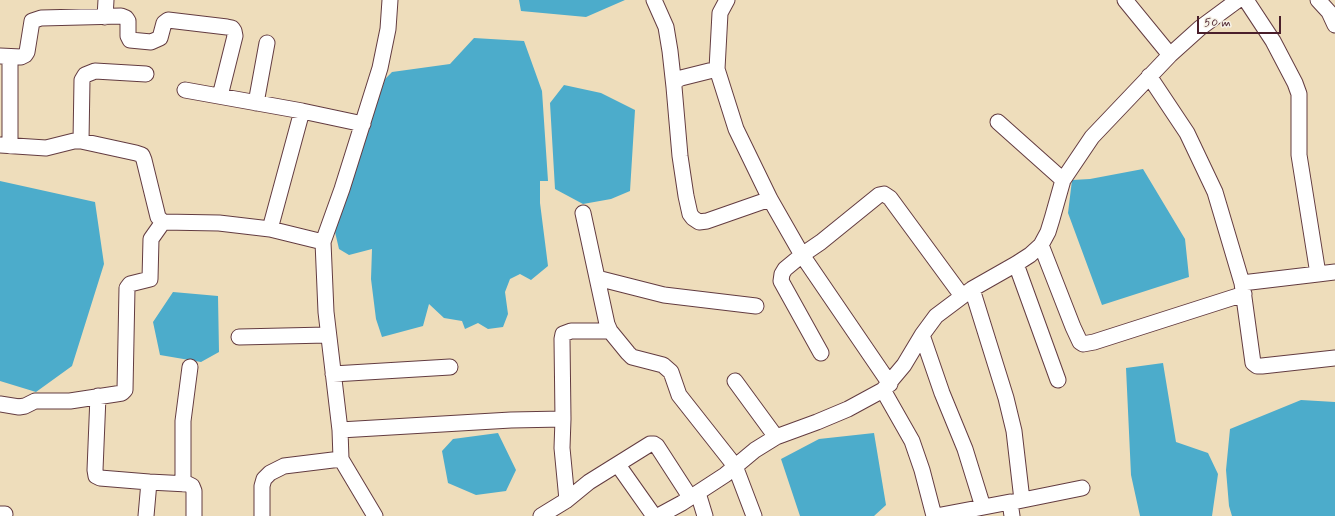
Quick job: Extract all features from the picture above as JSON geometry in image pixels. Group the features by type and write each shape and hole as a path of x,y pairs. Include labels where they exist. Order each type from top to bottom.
{"street":[{"path":"105,17 106,0"},
{"path":"375,516 341,459 340,430 328,335 323,242 342,189 380,68 388,29 390,0"},
{"path":"654,0 666,27 674,87 680,156 690,214 699,222 707,221 770,199"},
{"path":"727,0 720,13 717,69 736,129 770,199 802,255 886,387 912,441 935,516 983,507 1015,506 1082,488"},
{"path":"1125,0 1170,55"},
{"path":"658,516 694,495 736,466 755,450 776,437 848,409 886,387 904,365 922,335 936,316 967,293 1030,255 1041,245 1052,219 1063,180 1092,137 1170,55 1200,28 1238,0"},
{"path":"1246,0 1273,41 1295,83 1299,94 1299,155 1318,274"},
{"path":"1318,0 1329,12 1335,25"},
{"path":"220,96 235,36 232,28 168,20 164,23 160,38 151,42 130,40 128,36 128,21 126,18 121,16 35,19 32,21 30,26 27,52 21,57 5,57 5,146 46,148 74,141 81,141 142,155 158,216 163,222 219,223 270,229 323,242"},
{"path":"256,103 267,43"},
{"path":"674,87 675,81 681,78 717,69"},
{"path":"81,141 82,80 85,75 94,71 146,74"},
{"path":"1150,76 1187,133 1215,192 1243,289 1254,363 1257,366 1335,358"},
{"path":"185,90 302,111 362,124"},
{"path":"270,229 302,111"},
{"path":"998,122 1063,180"},
{"path":"821,353 781,281 782,274 785,269 802,255 821,242 879,195 884,194 890,198 967,293 1006,398 1013,424 1015,506"},
{"path":"583,212 607,324 610,331 632,357 663,365 668,368 674,378 679,395 736,466 754,516"},
{"path":"0,404 19,407 35,401 70,401 122,393 125,390 127,288 130,284 150,279 151,239 163,222"},
{"path":"1041,245 1073,327 1080,342 1083,344 1094,342 1243,289 1335,272"},
{"path":"1016,264 1058,380"},
{"path":"597,278 664,295 756,306"},
{"path":"567,500 562,448 563,334 571,331 610,331"},
{"path":"239,337 328,335"},
{"path":"922,335 942,393 965,449 983,507"},
{"path":"183,484 183,421 190,367"},
{"path":"333,374 450,367"},
{"path":"735,381 776,437"},
{"path":"98,396 96,476 100,478 188,484 192,486 194,491 194,516"},
{"path":"340,430 511,420 563,419"},
{"path":"541,516 567,500 589,482 645,447 654,444 694,495 705,516"},
{"path":"262,516 262,486 264,479 270,473 284,466 341,459"},
{"path":"618,465 654,516"},
{"path":"146,516 149,482"}],"water":[{"path":"519,0 625,0 586,17 521,11"},
{"path":"474,38 524,41 542,91 548,181 540,181 540,203 548,266 531,280 520,274 510,279 505,292 508,314 503,327 488,329 478,323 465,329 462,321 444,318 429,304 423,326 382,337 376,319 371,279 372,249 349,255 339,249 335,232 385,79 392,72 450,64"},
{"path":"564,85 601,93 635,110 630,191 611,199 583,204 555,189 550,103"},
{"path":"1143,169 1185,239 1189,277 1102,305 1068,213 1072,180 1090,179"},
{"path":"0,181 95,202 104,264 72,366 36,392 0,381"},
{"path":"173,292 218,296 219,352 201,362 160,355 153,322"},
{"path":"1163,363 1176,442 1208,453 1218,474 1212,516 1140,516 1131,475 1126,368"},
{"path":"1301,400 1335,402 1335,516 1232,516 1229,506 1226,470 1230,429"},
{"path":"498,433 516,470 506,491 476,495 448,483 442,451 453,439"},
{"path":"874,433 886,505 874,516 800,516 781,459 819,439"}]}
